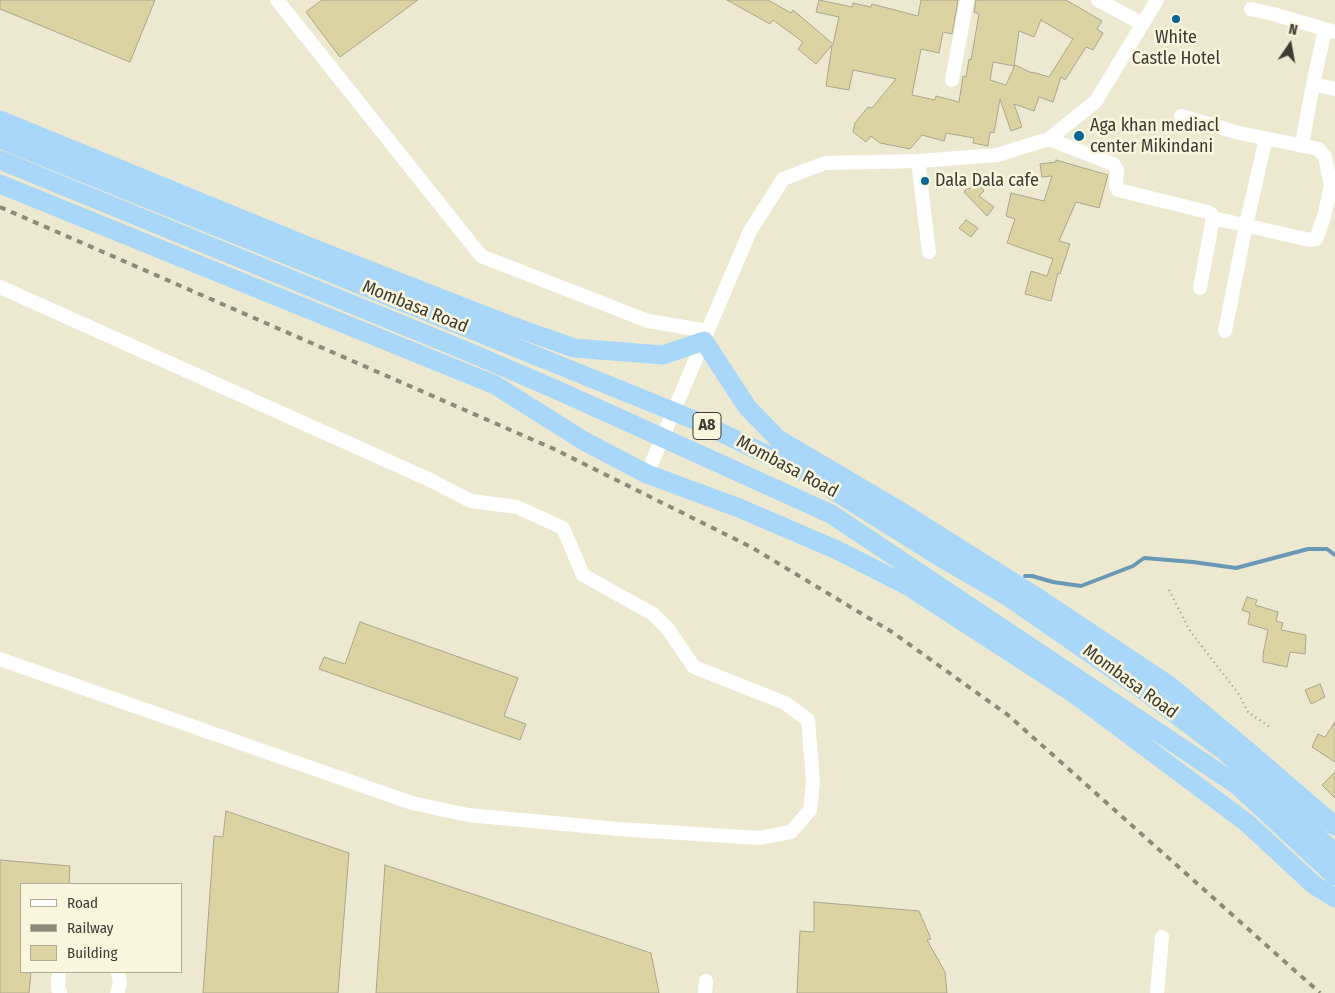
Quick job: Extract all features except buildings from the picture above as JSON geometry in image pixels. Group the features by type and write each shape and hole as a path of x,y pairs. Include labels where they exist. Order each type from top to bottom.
{"highway":[{"path":"0,120 315,249 512,326 574,348 663,354 706,336 747,407 778,440 905,514 1035,596 1170,686 1335,826"},
{"name":"Mombasa Road","path":"0,139 697,421 809,475 935,554 1007,596 1147,693 1224,751 1293,812 1335,854"},
{"name":"Mombasa Road","path":"0,160 472,352 831,514 1237,785 1335,876"},
{"path":"0,184 495,385 584,441 651,465 739,508 820,542 908,586 1073,693 1247,823 1314,885 1335,898"}],"street":[{"path":"277,0 481,256 648,321 706,336"},
{"path":"952,80 967,0"},
{"path":"1098,0 1143,24"},
{"path":"651,465 750,231 783,179 825,163 918,161 997,155 1049,139 1096,100 1156,0"},
{"path":"1251,9 1330,31 1313,84 1302,144"},
{"path":"1313,84 1335,89"},
{"path":"1049,139 1113,164 1117,170 1116,187 1118,190 1208,212 1213,218 1310,240 1316,238 1331,186 1323,152 1302,144 1239,133 1180,116"},
{"path":"1225,331 1266,138"},
{"path":"918,161 929,252"},
{"path":"1200,288 1213,218"},
{"path":"0,287 471,501 518,507 563,528 583,575 653,614 668,628 694,667 785,703 808,720 813,782 810,810 791,832 759,838 618,829 468,814 412,803 0,659"},
{"path":"1157,993 1162,938"},
{"path":"59,973 58,988 60,993"},
{"path":"117,993 120,984 118,973"}],"path":[{"path":"1169,590 1190,631 1238,693 1248,712 1270,727"}],"waterway":[{"path":"1025,576 1081,586 1133,566 1144,558 1236,568 1308,549 1327,549 1335,555"}],"railway":[{"path":"0,207 554,449 751,547 892,632 1008,715 1320,993"}],"place":[{"name":"White Castle Hotel","path":"1176,19"},
{"name":"Aga khan mediacl center Mikindani","path":"1079,136"},
{"name":"Dala Dala cafe","path":"925,181"}]}
